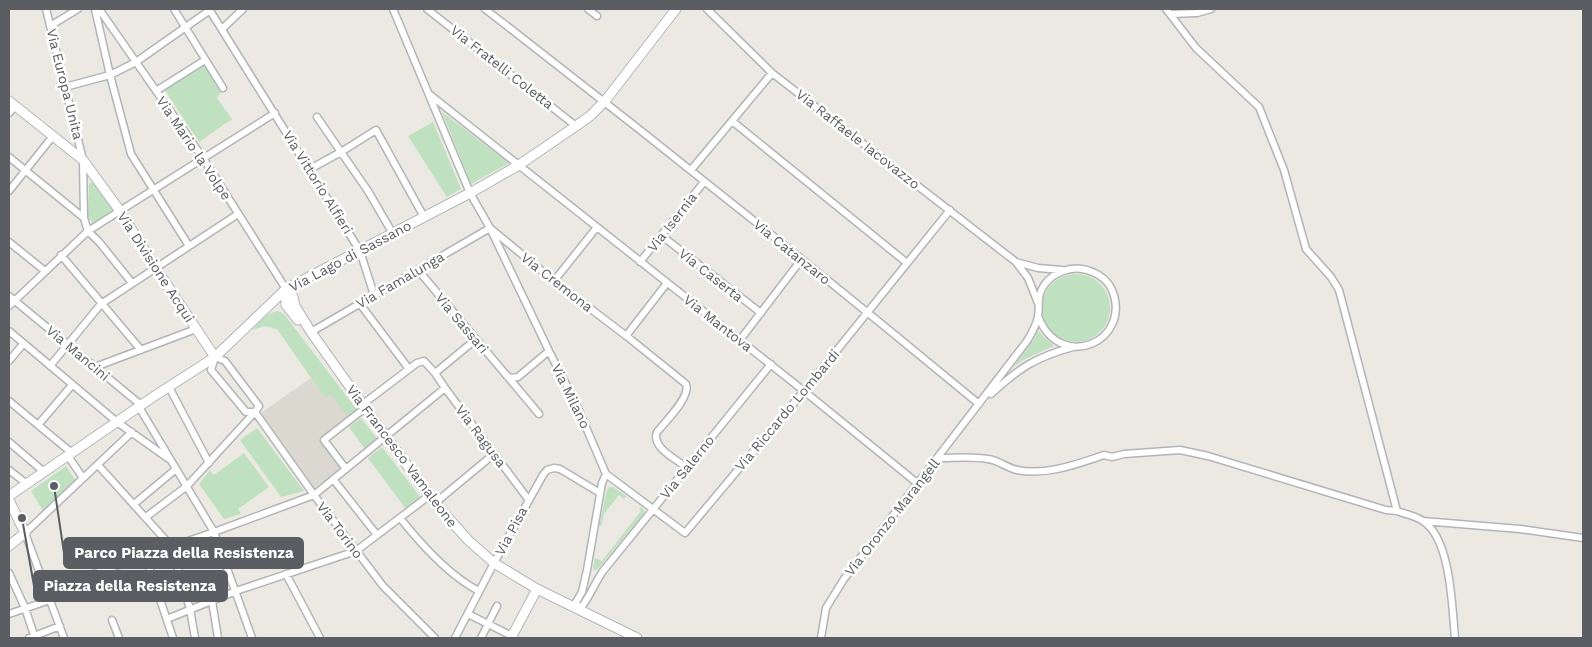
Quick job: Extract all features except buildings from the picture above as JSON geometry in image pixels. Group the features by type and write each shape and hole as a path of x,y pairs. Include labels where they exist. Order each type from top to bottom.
{"main road":[{"name":"Via Lago di Sassano","path":"9,500 44,472 215,357 286,289 470,193 519,165 590,116 604,102 676,9"},
{"name":"Via Divisione Acqui","path":"11,106 83,160 98,178 155,268 215,357"},
{"path":"286,289 286,305 306,330 311,332"},
{"path":"286,289 293,297 295,306 311,332"},
{"path":"267,306 286,305"},
{"name":"Via Francesco Vamaleone","path":"311,332 435,503 468,540 494,563 537,589 637,638"},
{"path":"9,500 24,531 9,546"},
{"path":"511,637 537,589"}],"street":[{"name":"Via Europa Unita","path":"46,9 83,160 84,218 88,231"},
{"path":"50,26 78,9"},
{"path":"95,9 131,154 189,246"},
{"name":"Via Mario la Volpe","path":"99,9 203,158 286,289"},
{"path":"174,9 223,88"},
{"path":"222,30 243,9"},
{"name":"Via Milano","path":"393,9 470,193 490,228 576,404 606,474"},
{"name":"Via Fratelli Coletta","path":"427,9 576,126"},
{"path":"588,9 597,16"},
{"name":"Via Raffaele Iacovazzo","path":"707,9 772,73 1016,262"},
{"path":"1166,9 1196,48 1259,107 1284,170 1306,249 1331,277 1339,290 1397,511"},
{"path":"1173,17 1211,9"},
{"path":"65,87 110,75 136,62 210,10"},
{"name":"Via Vittorio Alfieri","path":"210,10 360,251 374,296"},
{"name":"Via Catanzaro","path":"489,10 868,312 979,404"},
{"path":"156,91 206,60"},
{"path":"691,170 772,73"},
{"name":"Via Mantova","path":"428,94 771,364 917,483"},
{"path":"9,306 12,298 45,271 88,231 275,113"},
{"path":"317,117 368,191 393,234"},
{"path":"732,121 907,263"},
{"path":"310,170 376,130 424,217"},
{"path":"9,191 53,136"},
{"path":"9,157 84,218"},
{"name":"Via Isernia","path":"640,262 704,182"},
{"name":"Via Riccardo Lombardi","path":"606,474 685,533 804,391 950,210"},
{"path":"50,366 101,304 238,214"},
{"path":"554,281 597,227"},
{"name":"Via Famalunga","path":"311,332 490,228"},
{"name":"Via Cremona","path":"490,228 554,281 686,384 688,389 684,398 655,436 658,445 686,467"},
{"path":"88,231 132,283"},
{"name":"Via Caserta","path":"662,236 761,313"},
{"path":"9,242 45,271"},
{"path":"61,255 141,350"},
{"path":"740,340 801,260"},
{"path":"979,404 1010,376 1030,363 1050,354 1088,345 1098,340 1107,333 1113,324 1116,313 1116,300 1111,287 1102,277 1090,270 1038,268 1016,262"},
{"path":"1016,262 1028,278 1038,303"},
{"name":"Via Sassari","path":"418,270 539,414"},
{"path":"979,404 1034,329 1038,316 1040,292 1054,275 1064,270"},
{"path":"626,336 666,283"},
{"name":"Via Mancini","path":"12,298 140,406 214,532 252,638"},
{"path":"360,304 409,369"},
{"path":"1038,316 1043,328 1051,337 1062,344 1074,347"},
{"path":"95,367 196,329"},
{"path":"9,331 117,422 172,462"},
{"path":"346,469 324,440 417,363 424,361 435,373 475,340"},
{"path":"9,362 23,344"},
{"path":"507,376 510,378 518,377 549,351"},
{"path":"146,517 187,486 210,463 255,412 259,406 225,362 215,357 211,370 246,412 255,412"},
{"name":"Via Salerno","path":"579,610 586,603 594,584 603,571 771,364"},
{"name":"Via Ragusa","path":"435,373 528,499"},
{"path":"38,425 72,385"},
{"path":"169,387 210,463"},
{"path":"47,590 314,495 445,388"},
{"path":"9,401 70,454 83,478"},
{"name":"Via Oronzo Marangell","path":"821,638 826,608 839,587 979,404"},
{"path":"9,413 15,406"},
{"name":"Via Torino","path":"255,412 314,495 383,586 435,638"},
{"path":"64,638 24,531 132,432"},
{"path":"9,442 44,472"},
{"path":"937,458 990,459 1016,470 1034,471 1057,469 1104,455 1112,457 1124,454 1180,450 1208,456 1386,510 1397,511 1423,521 1520,529 1583,538"},
{"path":"435,503 494,454"},
{"path":"98,465 171,546 190,610 195,638"},
{"name":"Via Pisa","path":"455,638 528,499 547,470 560,468 600,493"},
{"path":"134,504 176,469"},
{"path":"9,470 27,484"},
{"path":"579,610 576,602 582,592 602,483 606,474"},
{"path":"333,480 377,535"},
{"path":"166,619 236,591 356,551 430,495"},
{"path":"400,518 419,542 435,557 471,587 480,591"},
{"path":"1423,521 1437,538 1447,569 1455,638"},
{"path":"145,555 173,638"},
{"path":"587,570 591,573 603,571"},
{"path":"9,573 25,608 33,638 60,626"},
{"path":"286,574 320,638"},
{"path":"9,614 50,600"},
{"path":"212,601 218,638"},
{"path":"481,638 496,606"},
{"path":"468,614 511,637"},
{"path":"112,620 119,638"}],"shaded area":[{"path":"311,378 325,398 331,393 349,418 319,439 341,469 314,488 261,413"}],"green space":[{"path":"204,64 221,92 217,98 232,119 199,142 164,89"},
{"path":"442,112 509,163 471,184"},
{"path":"433,122 461,189 447,197 408,136"},
{"path":"93,181 115,211 94,225 88,217 89,184"},
{"path":"1083,274 1095,280 1104,289 1110,301 1108,321 1100,332 1083,342 1069,342 1052,332 1044,321 1042,301 1052,284 1063,276"},
{"path":"278,311 284,314 357,410 348,417 331,394 325,398 277,329 265,326 252,330 267,316"},
{"path":"1038,331 1054,346 1025,359 1012,368 1034,340"},
{"path":"361,418 378,440 365,449 349,427"},
{"path":"257,428 304,491 281,497 240,440"},
{"path":"382,447 421,498 406,509 368,458"},
{"path":"244,453 269,487 238,509 241,514 224,519 199,484 210,470 214,475"},
{"path":"66,466 76,481 43,511 31,491"},
{"path":"609,487 613,487 626,496 624,499 619,495 604,514 601,526 599,526 607,490"},
{"path":"641,507 645,511 644,513 598,569 594,570 595,558 602,561 641,511 639,509"}],"place":[{"name":"Parco Piazza della Resistenza","path":"54,486"},
{"name":"Piazza della Resistenza","path":"22,518"}]}
